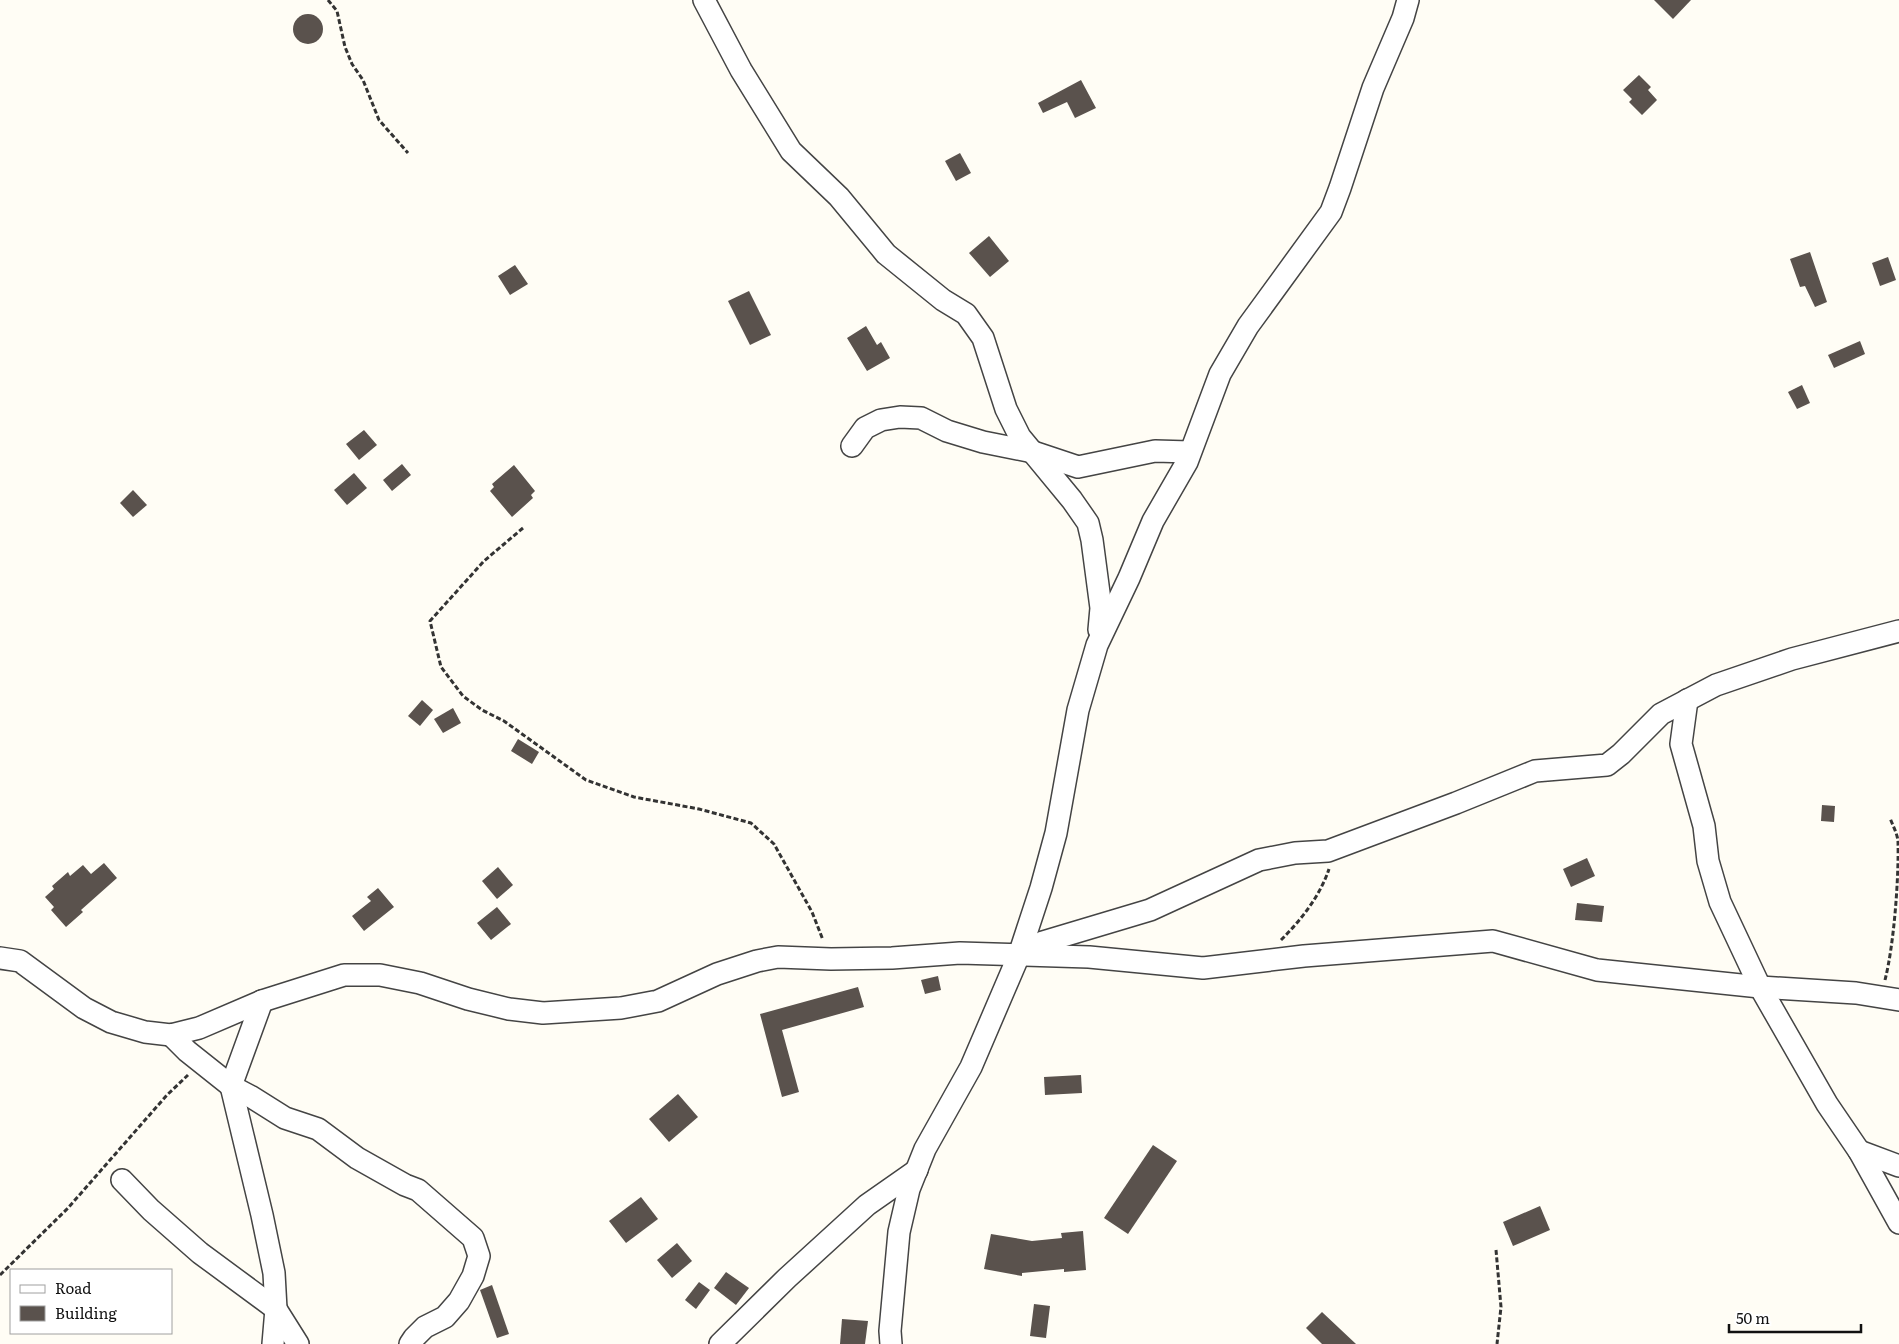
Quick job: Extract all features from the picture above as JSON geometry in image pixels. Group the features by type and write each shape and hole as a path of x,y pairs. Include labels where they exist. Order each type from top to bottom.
{"street":[{"path":"704,0 741,70 791,151 839,197 886,254 943,300 966,314 983,338 1006,409 1020,437 1072,500 1088,523 1101,608 1097,645"},
{"path":"891,1344 890,1331 899,1232 909,1189 925,1149 970,1067 1019,955 1041,888 1056,833 1078,710 1097,645 1129,578 1153,520 1187,462 1220,374 1248,326 1331,212 1373,88 1403,18 1408,0"},
{"path":"852,446 865,428 882,420 900,417 921,418 947,431 983,442 1033,452 1078,467 1155,451 1190,452"},
{"path":"1019,955 1043,942 1150,910 1259,860 1295,852 1328,851 1535,771 1607,765 1621,754 1661,714 1716,685 1792,659 1899,631"},
{"path":"1687,700 1681,744 1704,826 1708,861 1720,902 1760,987 1827,1104 1858,1151 1899,1223"},
{"path":"0,958 20,961 84,1008 112,1022 145,1032 171,1035 199,1028 262,1001 344,975 380,975 420,983 468,999 509,1009 542,1013 621,1008 658,1001 717,974 757,960 778,957 831,959 892,958 960,953 1089,957 1203,968 1262,961 1493,941 1597,970 1760,987 1856,994 1899,1000"},
{"path":"262,1001 231,1086 274,1273 276,1309 273,1344"},
{"path":"171,1035 187,1052 231,1086 285,1118 318,1128 357,1158 405,1185 418,1190 473,1238 478,1256 473,1276 464,1293 445,1317 425,1327 410,1344"},
{"path":"1858,1151 1899,1166"},
{"path":"720,1344 787,1278 866,1205 917,1170"},
{"path":"122,1180 151,1210 200,1253 276,1309 298,1344"}],"path":[{"path":"328,0 337,11 345,47 352,64 363,80 379,120 408,154"},
{"path":"523,528 484,562 430,621 441,667 463,696 482,710 504,722 586,780 634,797 699,809 751,823 774,844 812,912 831,959"},
{"path":"1878,998 1888,966 1896,915 1898,840 1890,818"},
{"path":"1262,961 1298,923 1314,900 1328,872 1334,849"},
{"path":"0,1275 68,1208 167,1095 192,1071"},
{"path":"1496,1250 1501,1307 1497,1344"}],"building":[{"path":"1654,0 1691,0 1673,19"},
{"path":"308,14 314,15 322,23 322,35 314,43 308,44 302,43 294,35 293,29 294,23 302,15"},
{"path":"1639,75 1651,87 1648,90 1657,100 1642,115 1629,102 1632,99 1623,90"},
{"path":"1081,80 1096,108 1075,118 1067,102 1043,113 1038,103"},
{"path":"960,153 971,173 956,181 945,161"},
{"path":"989,236 1009,261 990,277 969,253"},
{"path":"1810,252 1827,302 1815,307 1805,286 1800,287 1790,259"},
{"path":"1888,257 1896,280 1880,286 1872,263"},
{"path":"515,265 528,284 510,295 498,276"},
{"path":"749,291 771,335 750,345 728,301"},
{"path":"866,326 877,345 881,342 890,358 867,371 847,338"},
{"path":"1860,341 1865,354 1834,368 1828,355"},
{"path":"1802,385 1810,403 1797,409 1788,392"},
{"path":"364,430 377,445 359,460 346,444"},
{"path":"402,464 411,475 392,491 383,480"},
{"path":"514,465 535,491 531,495 533,498 512,517 490,491 494,487 492,484"},
{"path":"354,473 367,488 347,505 334,490"},
{"path":"133,490 147,505 133,517 120,503"},
{"path":"422,700 433,710 420,726 408,716"},
{"path":"453,708 461,723 443,733 434,719"},
{"path":"518,739 539,752 532,764 511,751"},
{"path":"1822,805 1835,806 1834,822 1821,821"},
{"path":"1587,858 1595,876 1571,887 1563,869"},
{"path":"104,863 117,878 81,910 83,912 66,927 51,910 54,907 45,897 54,889 52,886 68,872 70,876 83,865 91,874"},
{"path":"498,867 513,885 497,899 482,881"},
{"path":"378,888 394,907 364,931 352,916 371,901 367,897"},
{"path":"1577,903 1604,906 1602,922 1575,920"},
{"path":"497,907 511,924 491,940 477,923"},
{"path":"938,976 941,990 925,994 921,980"},
{"path":"858,987 864,1007 782,1030 799,1092 782,1097 760,1014"},
{"path":"1081,1075 1082,1093 1045,1095 1044,1077"},
{"path":"678,1094 698,1117 669,1142 649,1119"},
{"path":"1153,1145 1177,1161 1128,1234 1104,1218"},
{"path":"641,1197 658,1219 626,1243 609,1221"},
{"path":"1540,1206 1550,1230 1513,1246 1503,1222"},
{"path":"1083,1231 1086,1270 1064,1272 1064,1269 1022,1273 1022,1276 984,1269 991,1234 1032,1241 1062,1238 1061,1233"},
{"path":"677,1243 692,1261 672,1278 657,1260"},
{"path":"726,1272 749,1288 736,1305 714,1288"},
{"path":"699,1282 710,1290 696,1309 685,1300"},
{"path":"492,1285 509,1334 497,1338 480,1290"},
{"path":"1034,1304 1050,1306 1046,1338 1030,1336"},
{"path":"1322,1312 1356,1344 1322,1344 1306,1328"},
{"path":"842,1319 868,1321 865,1344 840,1344"}]}
